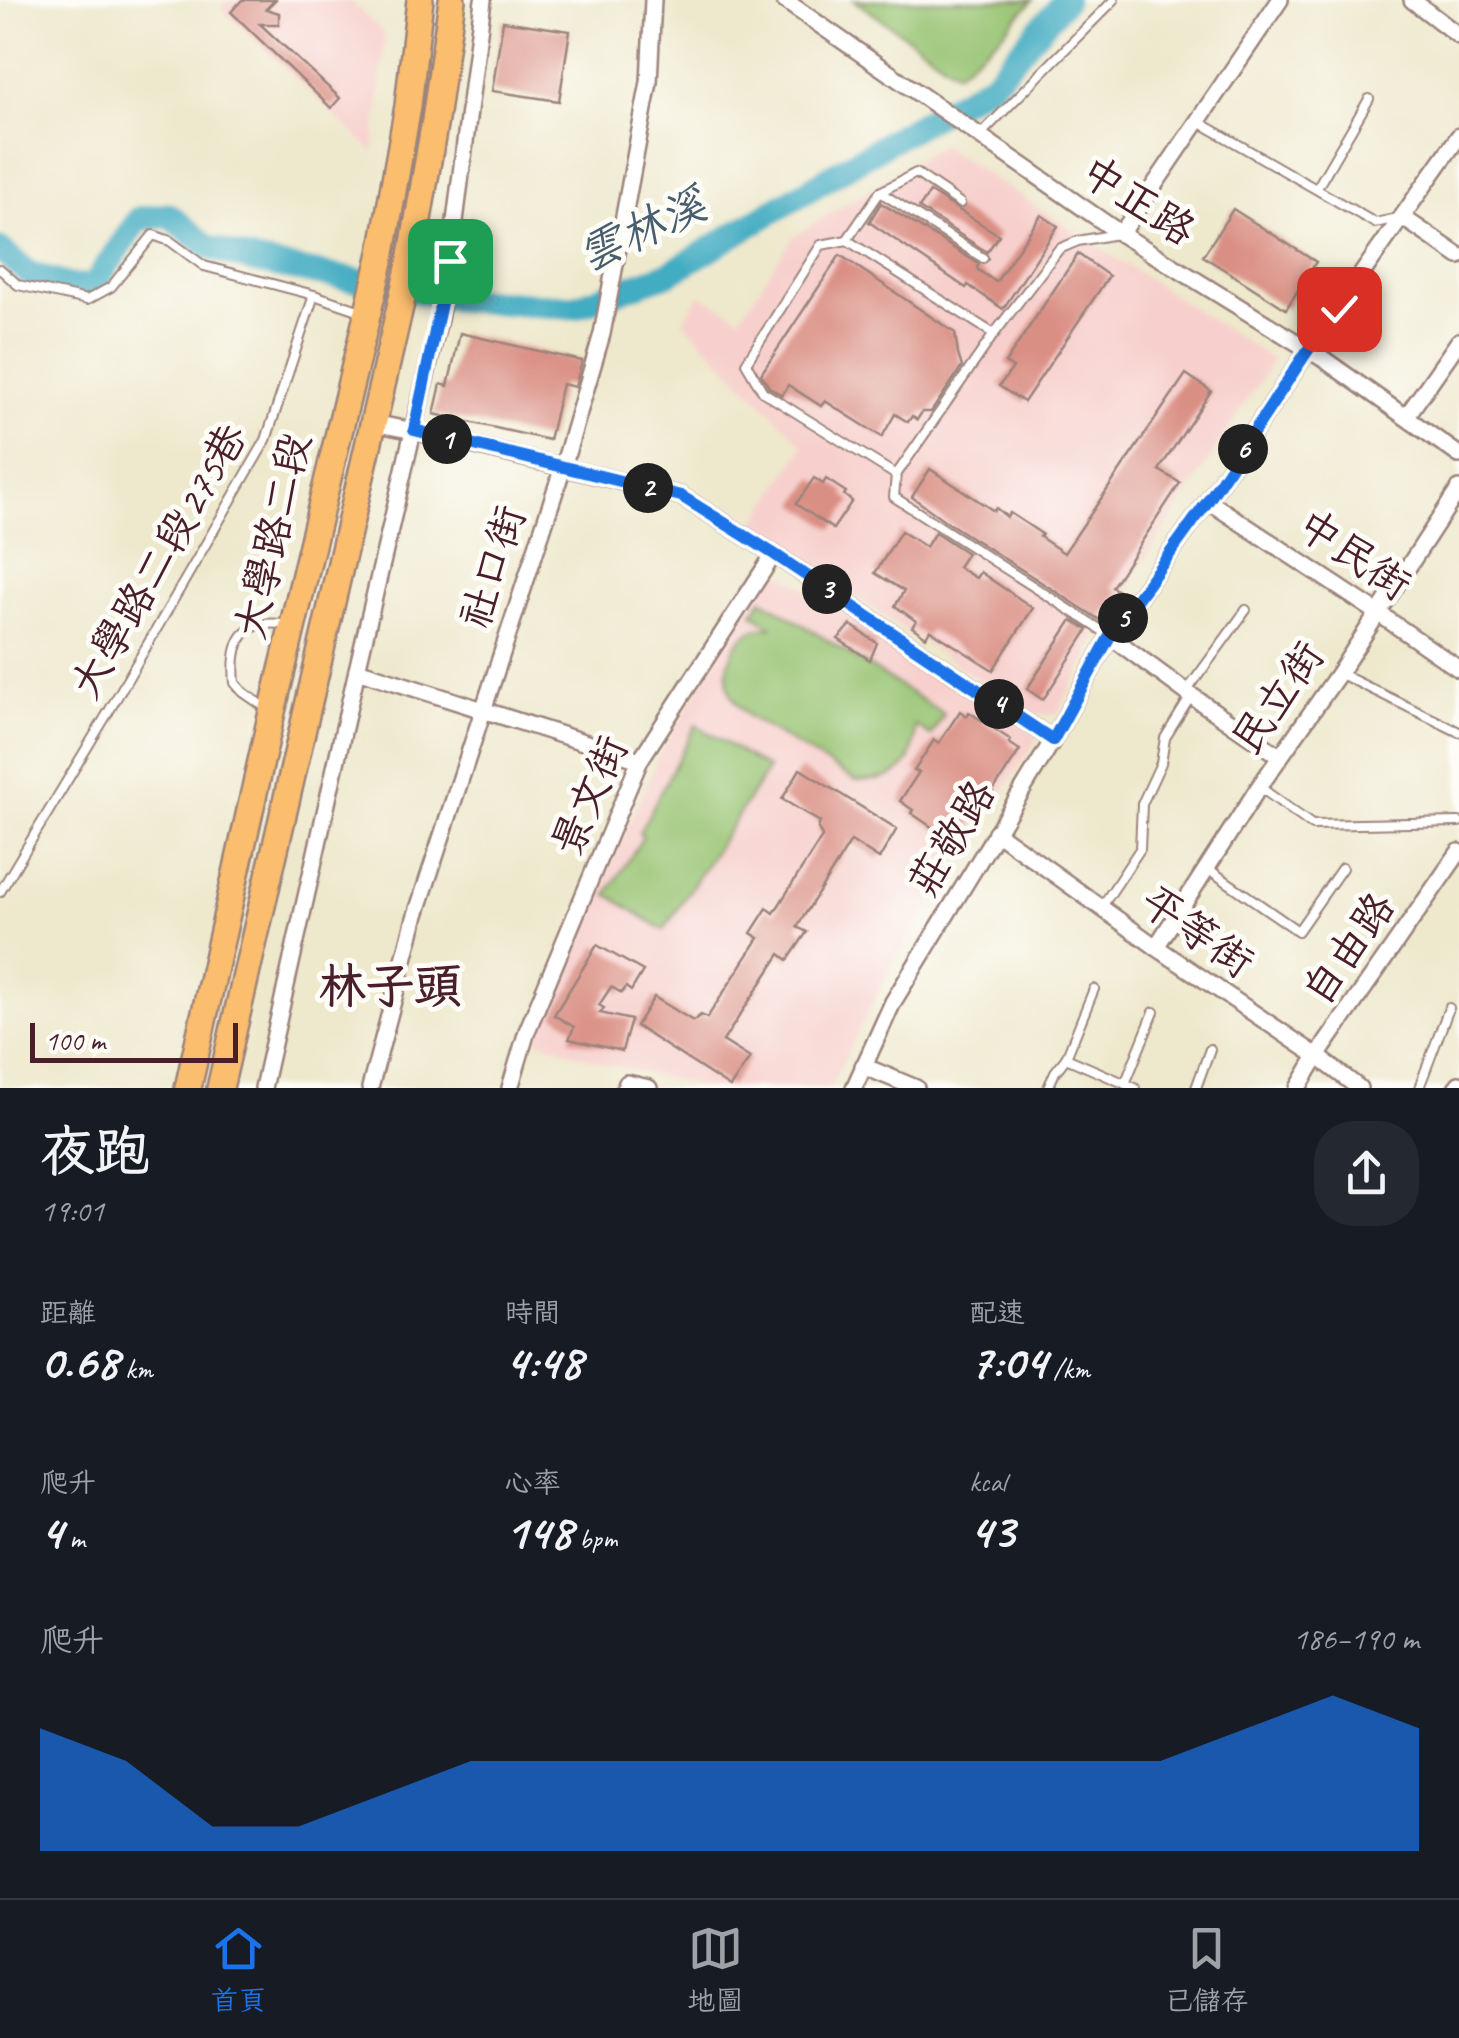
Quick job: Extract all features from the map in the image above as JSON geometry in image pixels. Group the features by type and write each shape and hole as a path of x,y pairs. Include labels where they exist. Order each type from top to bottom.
{"main road":[{"name":"大學路二段","path":"188,1088 272,712 382,252 408,106 420,0"},
{"name":"大學路二段","path":"220,1088 412,255 452,0"},
{"path":"303,586 332,594"}],"street":[{"path":"263,1088 439,320 483,0"},
{"name":"社口街","path":"370,1088 415,918 563,467 602,334 649,82 652,0"},
{"name":"中正路","path":"784,0 1121,234 1308,350 1459,455"},
{"path":"1121,234 1280,0"},
{"path":"1412,0 1457,29"},
{"name":"莊敬路","path":"854,1088 893,1002 1053,740 1110,636 1208,501 1308,350 1459,136"},
{"path":"1402,217 1459,256"},
{"path":"1406,417 1459,340"},
{"path":"372,423 681,496 1053,740"},
{"name":"民立街","path":"1156,947 1459,488"},
{"name":"中民街","path":"1208,501 1459,670"},
{"name":"景文街","path":"510,1088 533,1018 640,760 774,554"},
{"path":"1110,636 1280,756"},
{"path":"357,670 640,760"},
{"name":"平等街","path":"996,832 1359,1088"},
{"name":"自由路","path":"1298,1088 1459,852"},
{"path":"864,1066 916,1088"},
{"path":"626,1088 627,1083 649,1088"}],"lane":[{"path":"978,136 1114,0"},
{"path":"1317,188 1369,99"},
{"path":"1198,122 1375,222 1402,217"},
{"path":"896,475 763,392 746,363 821,246 847,240 880,192 916,173 960,203"},
{"path":"880,192 983,258"},
{"path":"1110,636 894,496 896,475 994,334 1060,248 1121,234"},
{"path":"0,268 18,285 87,300 110,287 153,235 170,241 204,266 369,309"},
{"path":"847,240 994,334"},
{"name":"大學路二段275巷","path":"0,892 266,440 314,295"},
{"path":"1101,908 1140,849 1142,804 1161,763 1165,738 1189,694 1246,610"},
{"path":"272,712 235,683 234,652 248,628 268,622 293,626"},
{"path":"1339,673 1459,732"},
{"path":"1259,787 1312,826 1459,822"},
{"path":"1207,868 1298,931 1342,868"},
{"path":"1048,1088 1066,1058 1094,989"},
{"path":"1420,1088 1449,1008"},
{"path":"1124,1084 1154,1012"},
{"path":"1196,1088 1210,1049"},
{"path":"1066,1058 1135,1088"}],"shaded area":[{"path":"228,0 349,0 385,34 374,153 221,8"},
{"path":"941,145 1273,360 1104,624 1057,714 1032,715 752,528 804,446 683,321 700,295 740,317 793,237"},
{"path":"773,568 1038,737 897,957 829,1088 707,1088 606,1064 534,1039 661,751"}],"green space":[{"path":"854,0 1033,0 1000,36 957,72"},
{"path":"762,599 944,714 931,736 915,726 912,752 902,769 883,779 856,781 749,717 741,708 730,691 727,673 731,655 741,639 758,628 772,627 753,613"},
{"path":"696,725 768,769 664,930 607,894 643,837 639,833"}],"building":[{"path":"242,0 275,0 266,9 279,13 279,24 260,24 340,98 331,108 231,12"},
{"path":"503,21 570,31 559,101 492,91"},
{"path":"930,192 999,235 987,252 919,208"},
{"path":"881,203 979,264 978,270 996,282 1041,215 1058,226 1003,309 869,222"},
{"path":"1233,209 1316,262 1286,309 1203,256"},
{"path":"1078,254 1109,276 1024,402 999,386 1013,368 1005,363"},
{"path":"840,255 955,333 962,367 931,412 922,412 917,420 912,416 908,422 895,414 882,437 825,401 821,406 788,385 782,395 769,387 761,374"},
{"path":"460,333 582,361 575,387 562,384 549,440 434,414 441,384 448,386"},
{"path":"1186,374 1211,391 1159,470 1180,483 1112,587 1120,592 1100,620 912,497 930,469 994,511 996,508 1007,517 1010,513 1064,553"},
{"path":"814,478 823,484 826,479 852,501 833,529 796,504"},
{"path":"901,531 926,547 935,532 967,553 958,567 976,578 980,572 1033,608 993,670 930,630 926,637 912,627 916,621 895,606 904,591 875,573"},
{"path":"1072,620 1088,630 1043,700 1027,689"},
{"path":"851,625 877,643 870,660 838,639"},
{"path":"960,711 967,716 969,712 1020,750 960,841 948,832 945,836 900,801 934,740 939,743"},
{"path":"800,769 897,829 879,859 851,841 797,927 807,932 788,960 780,954 723,1041 750,1058 730,1087 636,1026 654,997 693,1021 701,1015 707,1018 759,938 751,933 767,908 774,913 822,837 820,822 782,799"},
{"path":"597,945 643,971 631,991 626,987 622,993 611,987 599,1005 604,1008 600,1013 631,1020 622,1051 569,1039 574,1027 554,1015"}],"waterway":[{"name":"雲林溪","path":"0,249 28,273 69,286 93,286 139,219 169,215 208,247 256,262 463,300 574,307 670,273 993,82 1065,0"}],"district":[{"name":"林子頭","path":"390,986"}],"route":[{"path":"450,261 414,430 681,496 1053,740 1110,636 1339,309"}]}
